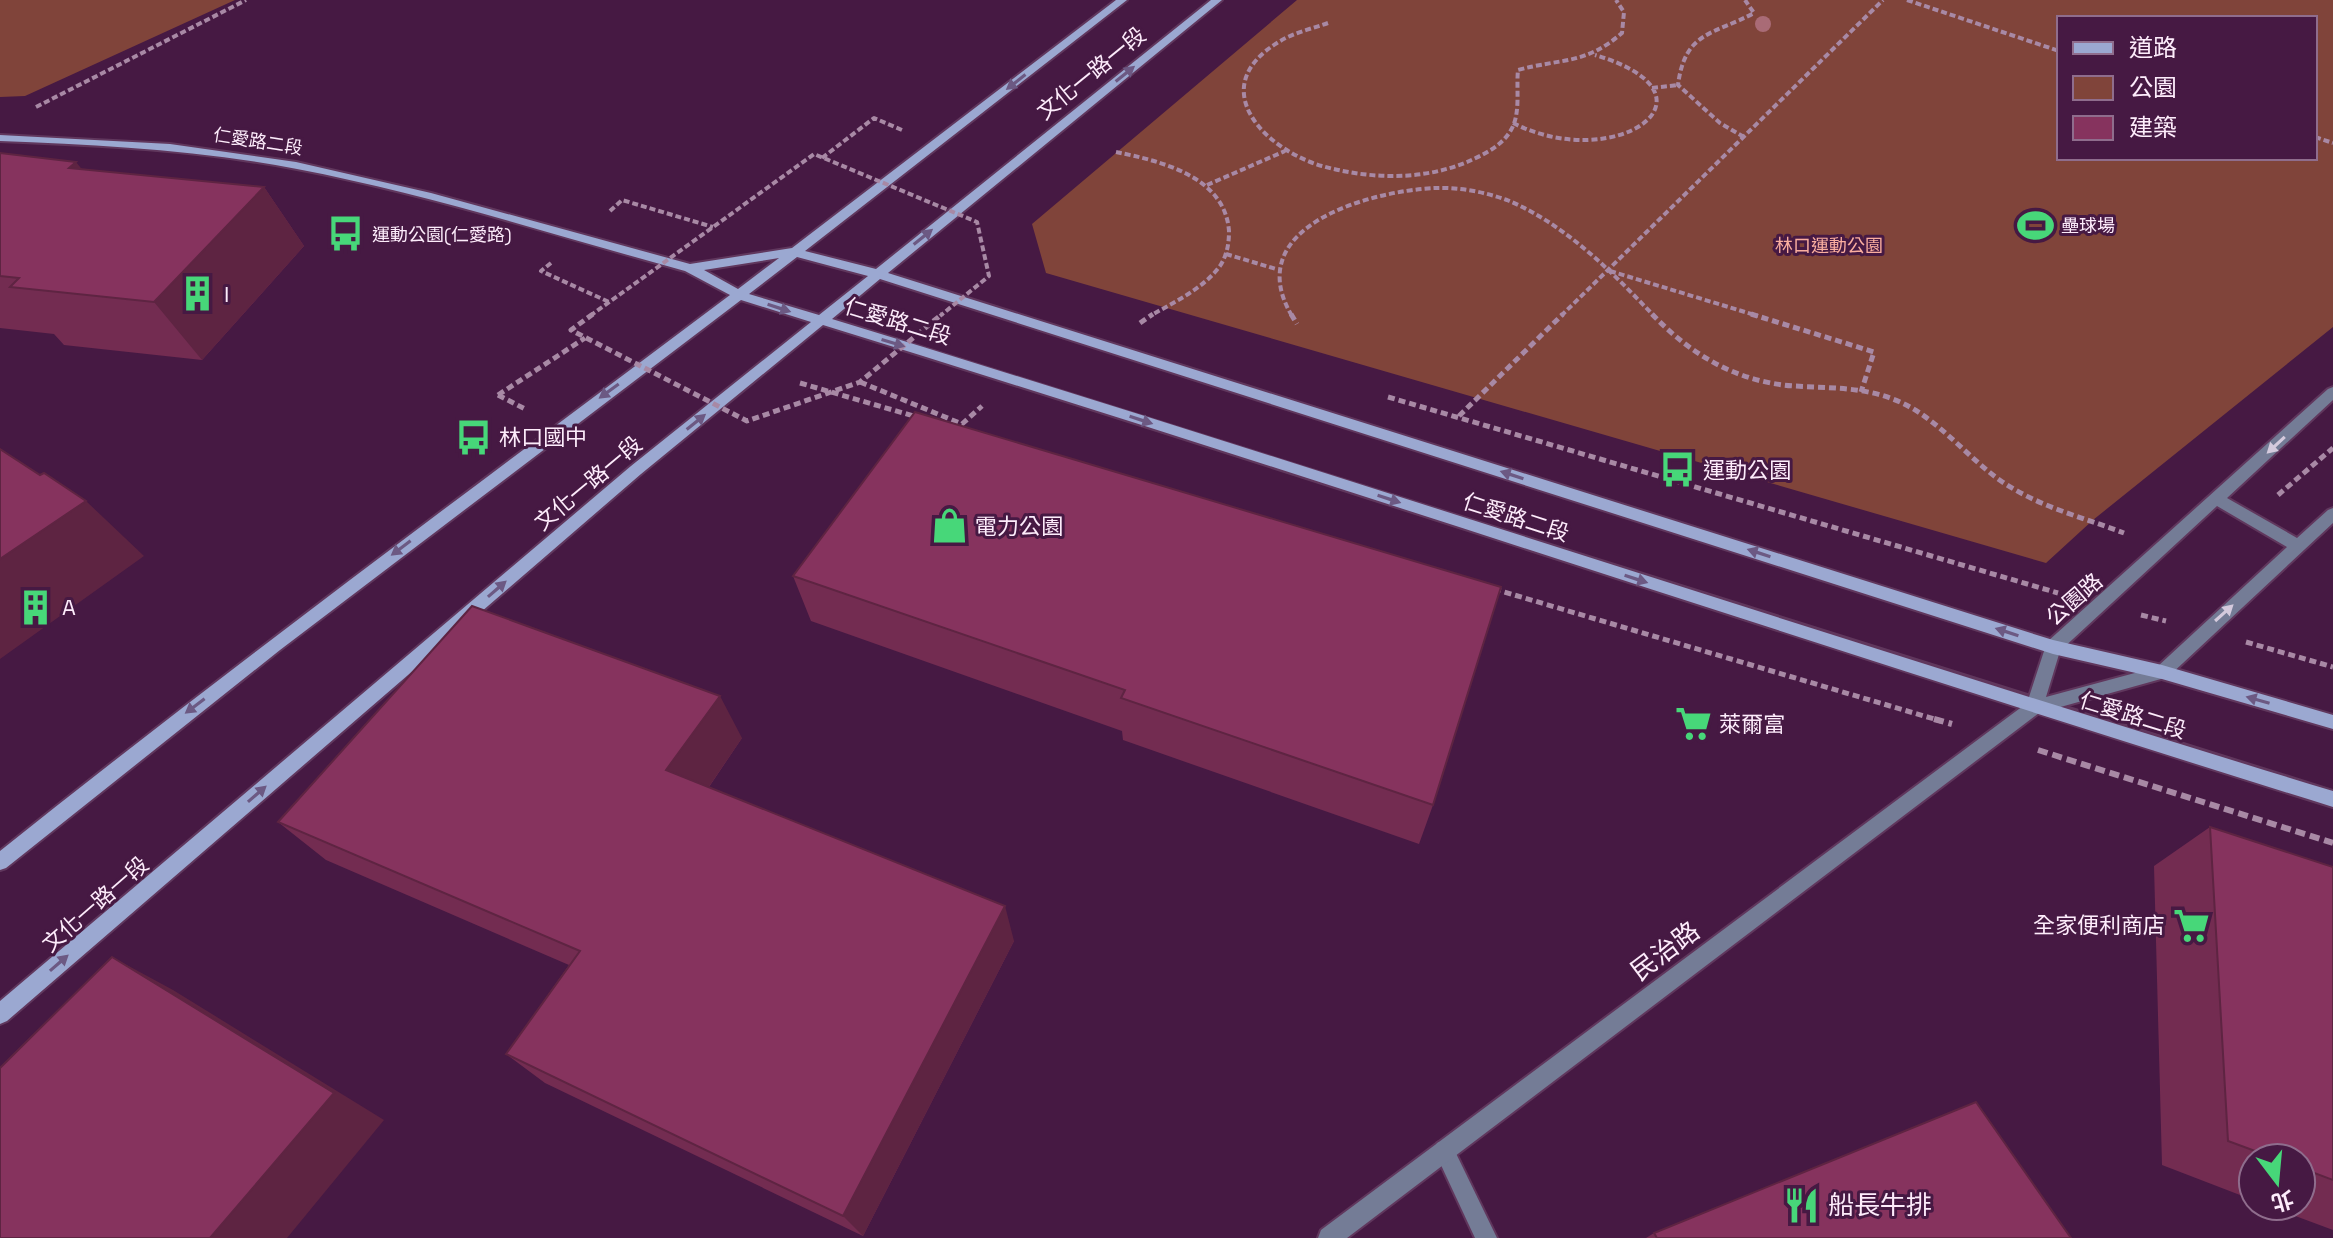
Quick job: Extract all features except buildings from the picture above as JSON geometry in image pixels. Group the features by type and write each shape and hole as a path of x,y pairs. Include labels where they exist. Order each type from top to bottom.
{"main road":[{"name":"文化一路一段","path":"0,862 157,735 548,436 739,295 1122,0"},
{"name":"文化一路一段","path":"0,1014 636,470 1217,0"},
{"name":"仁愛路二段","path":"0,138 70,140 187,150 336,174 690,268 739,295 1013,379 2034,707 2333,799"},
{"name":"仁愛路二段","path":"690,268 793,252 877,274 2053,647 2162,672 2333,722"}],"street":[{"name":"公園路","path":"2034,707 2053,647 2333,392"},
{"path":"2217,499 2297,546"},
{"path":"2034,707 2162,672 2333,514"},
{"name":"民治路","path":"1329,1238 2034,707"},
{"path":"1444,1150 1486,1238"}],"path":[{"path":"27,112 246,0"},
{"path":"1594,55 1622,33 1624,12 1616,0"},
{"path":"1678,85 1679,68 1688,47 1699,35 1754,13 1745,0"},
{"path":"1458,417 1883,0"},
{"path":"1907,0 2057,50"},
{"path":"1328,23 1276,43 1251,64 1241,91 1249,119 1275,145 1317,165 1374,177 1433,173 1482,157 1511,130 1518,70 1594,55 1618,60 1638,72 1652,88 1656,105 1648,121 1627,135 1594,142 1557,139 1513,123"},
{"path":"1652,88 1678,85 1720,123 1744,137"},
{"path":"822,158 874,118"},
{"path":"1207,185 1286,150"},
{"path":"1116,152 1178,169 1207,185 1226,212 1229,234 1226,254 1212,274 1139,324 1154,328"},
{"path":"814,154 977,222 989,276 860,382 747,421 571,330 713,227 814,154"},
{"path":"1297,324 1279,295 1276,269 1297,237 1332,214 1372,195 1420,188 1475,191 1521,204 1567,232 1672,334 1707,360 1761,381 1887,396 1928,418 1977,463 2037,502 2093,520 2162,549"},
{"path":"622,200 713,227"},
{"path":"1226,254 1276,269"},
{"path":"1609,270 1874,352 1861,392"},
{"path":"541,271 609,302"},
{"path":"975,276 989,280"},
{"path":"498,395 585,338"},
{"path":"760,371 928,421"},
{"path":"860,382 960,427 943,425"},
{"path":"1382,395 2101,605 2204,630 2333,667"},
{"path":"2272,501 2333,448"},
{"path":"1492,588 1993,736 2333,843"}],"green space":[{"path":"0,0 235,0 25,96 0,97"},
{"name":"林口運動公園","path":"1297,0 2333,0 2333,327 2093,520 2046,563 1046,273 1032,224"}],"place":[{"name":"壘球場","path":"2035,225"},
{"name":"運動公園(仁愛路)","path":"346,234"},
{"name":"I","path":"198,294"},
{"name":"林口國中","path":"473,437"},
{"name":"運動公園","path":"1677,470"},
{"name":"電力公園","path":"949,526"},
{"name":"A","path":"36,607"},
{"name":"萊爾富","path":"1693,724"},
{"name":"全家便利商店","path":"2191,925"},
{"name":"船長牛排","path":"1802,1205"}]}
